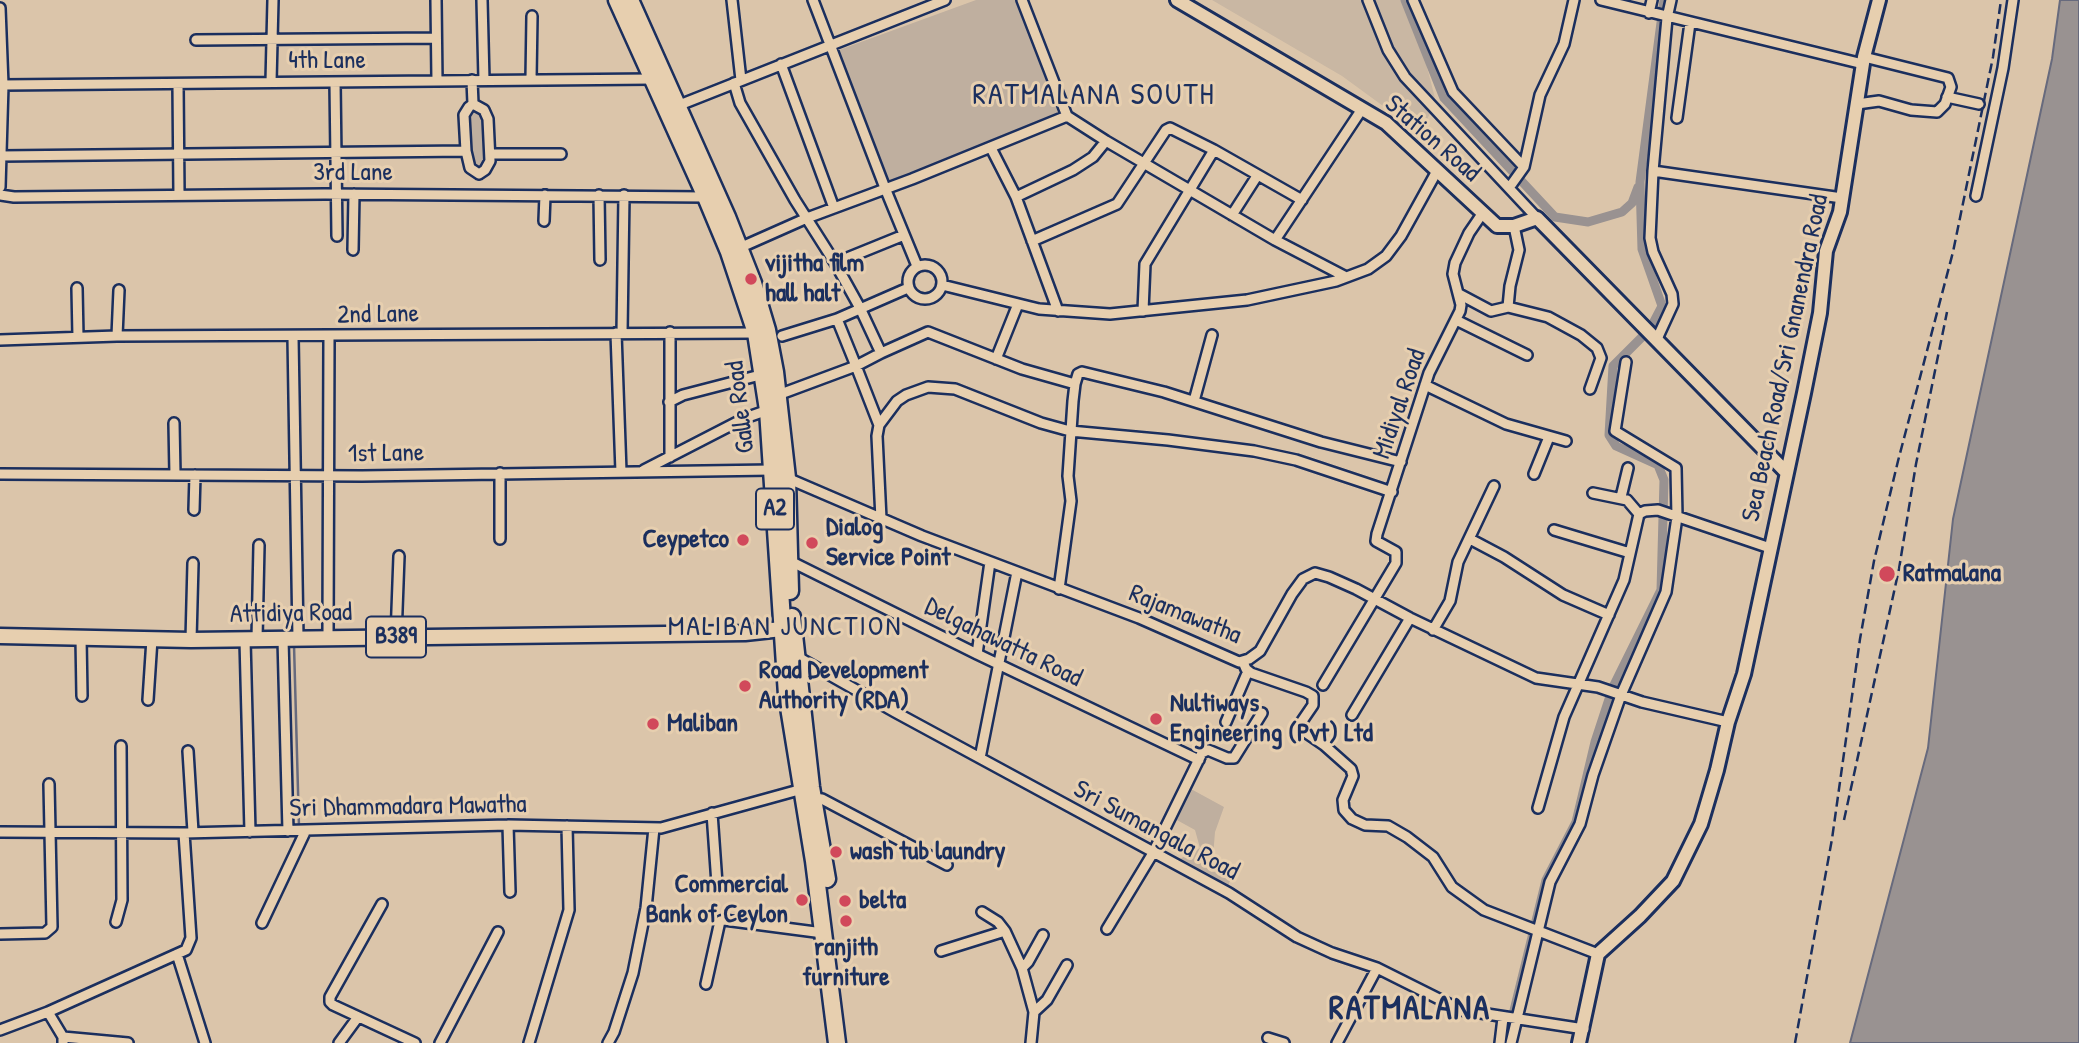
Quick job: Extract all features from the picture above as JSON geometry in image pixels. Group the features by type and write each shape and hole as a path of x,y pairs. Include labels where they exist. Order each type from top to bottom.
{"highway":[{"name":"Galle Road","path":"617,0 706,197 734,250"},
{"name":"Galle Road","path":"630,0 677,106 770,337 778,395 787,628 803,701 807,793 837,1043"},
{"name":"Galle Road","path":"770,337 764,374 790,561 786,695 807,793 823,850 846,1043"}],"main road":[{"name":"Attidiya Road","path":"0,636 191,640 396,638 745,633 787,628"}],"street":[{"path":"271,82 273,0"},
{"path":"436,0 437,81"},
{"path":"482,0 484,80"},
{"path":"732,0 740,103 794,201 835,263 881,353"},
{"path":"813,0 917,266"},
{"path":"677,106 945,0"},
{"path":"1022,0 1068,116 1231,215 1346,277"},
{"name":"Station Road","path":"1177,0 1362,109 1403,137 1497,226 1514,226"},
{"path":"1368,0 1380,33 1400,69 1512,185 1537,218 1787,473"},
{"path":"1413,0 1453,92 1523,170"},
{"path":"1512,185 1523,170 1540,95 1564,44 1574,0"},
{"path":"1601,0 1667,18 1948,78 1951,87 1945,104 1937,112 1910,110 1879,101 1857,104"},
{"path":"1651,14 1653,0"},
{"path":"1656,341 1673,304 1672,294 1653,252 1650,238 1653,171 1671,0"},
{"name":"Sea Beach Road/Sri Gnanendra Road","path":"1598,954 1640,916 1679,872 1701,824 1717,770 1728,722 1744,674 1787,473 1820,313 1826,251 1840,212 1864,60 1879,0"},
{"path":"1976,196 2003,68 2013,0"},
{"path":"0,8 0,187"},
{"path":"531,79 532,16"},
{"path":"1677,118 1690,23"},
{"path":"197,40 436,38"},
{"path":"782,64 834,208"},
{"name":"4th Lane","path":"2,85 652,79"},
{"path":"472,80 473,104"},
{"path":"335,82 337,236"},
{"path":"178,84 179,195"},
{"path":"1947,97 1979,104"},
{"path":"473,104 464,115 466,151 470,168 479,174"},
{"path":"473,104 487,114 490,154 488,166 479,174 479,194"},
{"path":"1275,240 1362,109"},
{"path":"734,250 807,218 1068,116"},
{"path":"1032,241 1117,204 1166,130 1170,128 1302,200"},
{"path":"1016,197 1073,170 1093,157 1106,141"},
{"path":"991,148 1016,197 1058,311"},
{"path":"1143,311 1144,264 1214,150"},
{"path":"1,156 466,151"},
{"path":"490,154 561,154"},
{"path":"942,285 1058,311 1110,314 1247,300 1346,277 1368,269 1386,256 1401,236 1437,171"},
{"path":"1653,171 1842,198"},
{"path":"1231,215 1257,176"},
{"path":"353,250 354,194"},
{"name":"3rd Lane","path":"0,195 479,194 706,197"},
{"path":"544,221 545,195"},
{"path":"599,195 600,260"},
{"path":"621,472 619,333 624,195"},
{"name":"Midiyal Road","path":"1376,600 1397,558 1391,547 1376,541 1377,534 1425,385 1460,311 1454,270 1469,233 1482,214"},
{"path":"1508,307 1519,250 1514,226 1537,218"},
{"path":"835,263 904,235"},
{"path":"926,264 937,269 942,285 936,295 926,299 916,297 908,288 908,277 917,266 926,264"},
{"path":"77,288 78,337"},
{"name":"2nd Lane","path":"0,340 670,332 770,337 837,319 908,288"},
{"path":"117,337 119,290"},
{"path":"1459,294 1491,311 1508,307 1548,317 1581,335 1597,348 1601,358 1590,389"},
{"path":"996,359 1018,304"},
{"path":"837,319 879,425"},
{"path":"1456,320 1527,355"},
{"path":"670,332 670,457"},
{"path":"778,395 856,366 928,332 996,359 1075,384"},
{"path":"1194,401 1212,335"},
{"path":"288,831 294,476 293,337"},
{"path":"328,337 328,638"},
{"path":"1500,1043 1510,1018 1550,882 1580,824 1592,775 1620,695 1666,592 1676,517 1676,468 1615,431 1626,362"},
{"path":"1059,589 1071,501 1068,476 1070,431 1075,384 1078,374 1082,372 1164,392 1321,442 1401,462"},
{"path":"669,402 684,395 764,374"},
{"path":"1425,385 1506,424 1566,441"},
{"path":"881,519 877,436 879,425 888,411 906,395 928,387 975,396 1041,423 1070,431 1254,451 1296,460 1392,492"},
{"path":"641,471 745,418 768,410"},
{"path":"174,423 175,475"},
{"path":"1534,474 1549,437"},
{"path":"1620,498 1628,468"},
{"name":"1st Lane","path":"0,474 329,476 641,471 779,474"},
{"path":"500,473 500,539"},
{"name":"Rajamawatha","path":"779,474 881,519 1139,618 1234,661 1243,662 1260,651 1292,594 1310,574 1329,577 1536,678 1603,688 1620,695 1728,722"},
{"path":"194,510 195,475"},
{"path":"1433,630 1450,601 1458,562 1494,486"},
{"path":"1593,493 1620,498 1632,505 1639,514"},
{"path":"1538,808 1564,717 1624,580 1639,514 1645,510 1658,510 1770,548"},
{"path":"1554,530 1630,553"},
{"path":"1470,539 1504,557 1563,595 1609,615"},
{"path":"250,832 251,639 258,545"},
{"path":"396,638 399,556"},
{"name":"Delgahawatta Road","path":"790,561 976,654 1199,760"},
{"path":"976,654 990,562"},
{"path":"191,640 193,563"},
{"path":"980,758 1017,572"},
{"path":"1323,685 1376,600"},
{"path":"1352,715 1410,618"},
{"path":"81,638 82,696"},
{"path":"148,700 152,639"},
{"name":"Sri Sumangala Road","path":"795,655 1229,894 1297,937 1332,953 1377,968 1461,1010 1584,1029"},
{"path":"1243,662 1248,671 1312,696 1313,705 1300,724 1305,732 1352,769 1353,776 1343,800 1347,815 1358,823 1384,825 1397,830 1433,857 1445,878 1461,895 1484,910 1598,954 1579,1043"},
{"path":"1226,722 1248,671"},
{"path":"1107,929 1153,853 1203,751 1234,758 1262,713"},
{"path":"116,922 122,900 121,746"},
{"path":"0,1030 48,1012 186,950 191,938 188,751"},
{"path":"0,934 45,933 51,929 48,784"},
{"path":"807,793 947,865"},
{"name":"Sri Dhammadara Mawatha","path":"0,832 188,833 508,825 654,828 807,793"},
{"path":"712,813 717,884"},
{"path":"508,825 510,892"},
{"path":"529,1043 569,910 567,826"},
{"path":"608,1043 614,1032 636,960 646,908 654,828"},
{"path":"262,923 306,830"},
{"path":"382,904 330,997 333,1006 415,1043"},
{"path":"982,912 999,922 1005,930 1022,968 1034,1012 1031,1043"},
{"path":"706,984 720,922 724,920 823,933"},
{"path":"942,951 1005,930"},
{"path":"440,1043 498,932"},
{"path":"1022,968 1043,935"},
{"path":"177,954 205,1043"},
{"path":"1034,1012 1047,1000 1067,965"},
{"path":"1337,1043 1377,968"},
{"path":"48,1012 63,1040 128,1043"},
{"path":"339,1043 358,1017"},
{"path":"1510,1018 1511,1043"},
{"path":"1268,1038 1284,1043"}],"shaded area":[{"path":"976,0 1015,0 1063,115 886,184 839,50"},
{"path":"1212,0 1402,0 1421,44 1436,102 1420,133 1342,76"},
{"path":"2060,0 2079,0 2079,1043 1850,1043 1928,748 1953,519 2052,59"},
{"path":"474,107 485,115 488,161 479,171 471,166 466,120 469,111"},
{"path":"1191,789 1224,807 1215,832 1213,857 1235,868 1228,886 1178,860 1200,848 1195,830 1175,819"}],"waterway":[{"path":"1405,0 1444,98 1555,217 1588,222 1622,212 1632,203 1638,187"},
{"path":"1506,1043 1546,880 1576,822 1595,742 1613,687 1661,590 1664,480 1658,465 1616,446 1609,435 1613,366 1650,329 1662,306 1642,249 1640,182 1664,0"},
{"path":"294,645 299,827"}],"railway":[{"path":"1795,1043 1832,839 1860,639 1874,561 1953,252 1993,57 2001,0"},
{"path":"1844,820 1899,569 1916,464 1947,312"}],"place":[{"name":"vijitha film hall halt","path":"751,279"},
{"name":"Ceypetco","path":"743,540"},
{"name":"Dialog Service Point","path":"812,543"},
{"name":"Ratmalana","path":"1887,574"},
{"name":"Road Development Authority (RDA)","path":"745,686"},
{"name":"Nultiways Engineering (Pvt) Ltd","path":"1156,719"},
{"name":"Maliban","path":"653,724"},
{"name":"wash tub laundry","path":"836,852"},
{"name":"Commercial Bank of Ceylon","path":"802,900"},
{"name":"belta","path":"845,901"},
{"name":"ranjith furniture","path":"846,921"}],"district":[{"name":"RATMALANA SOUTH","path":"1094,96"},
{"name":"MALIBAN JUNCTION","path":"785,628"},
{"name":"RATMALANA","path":"1410,1010"}]}
